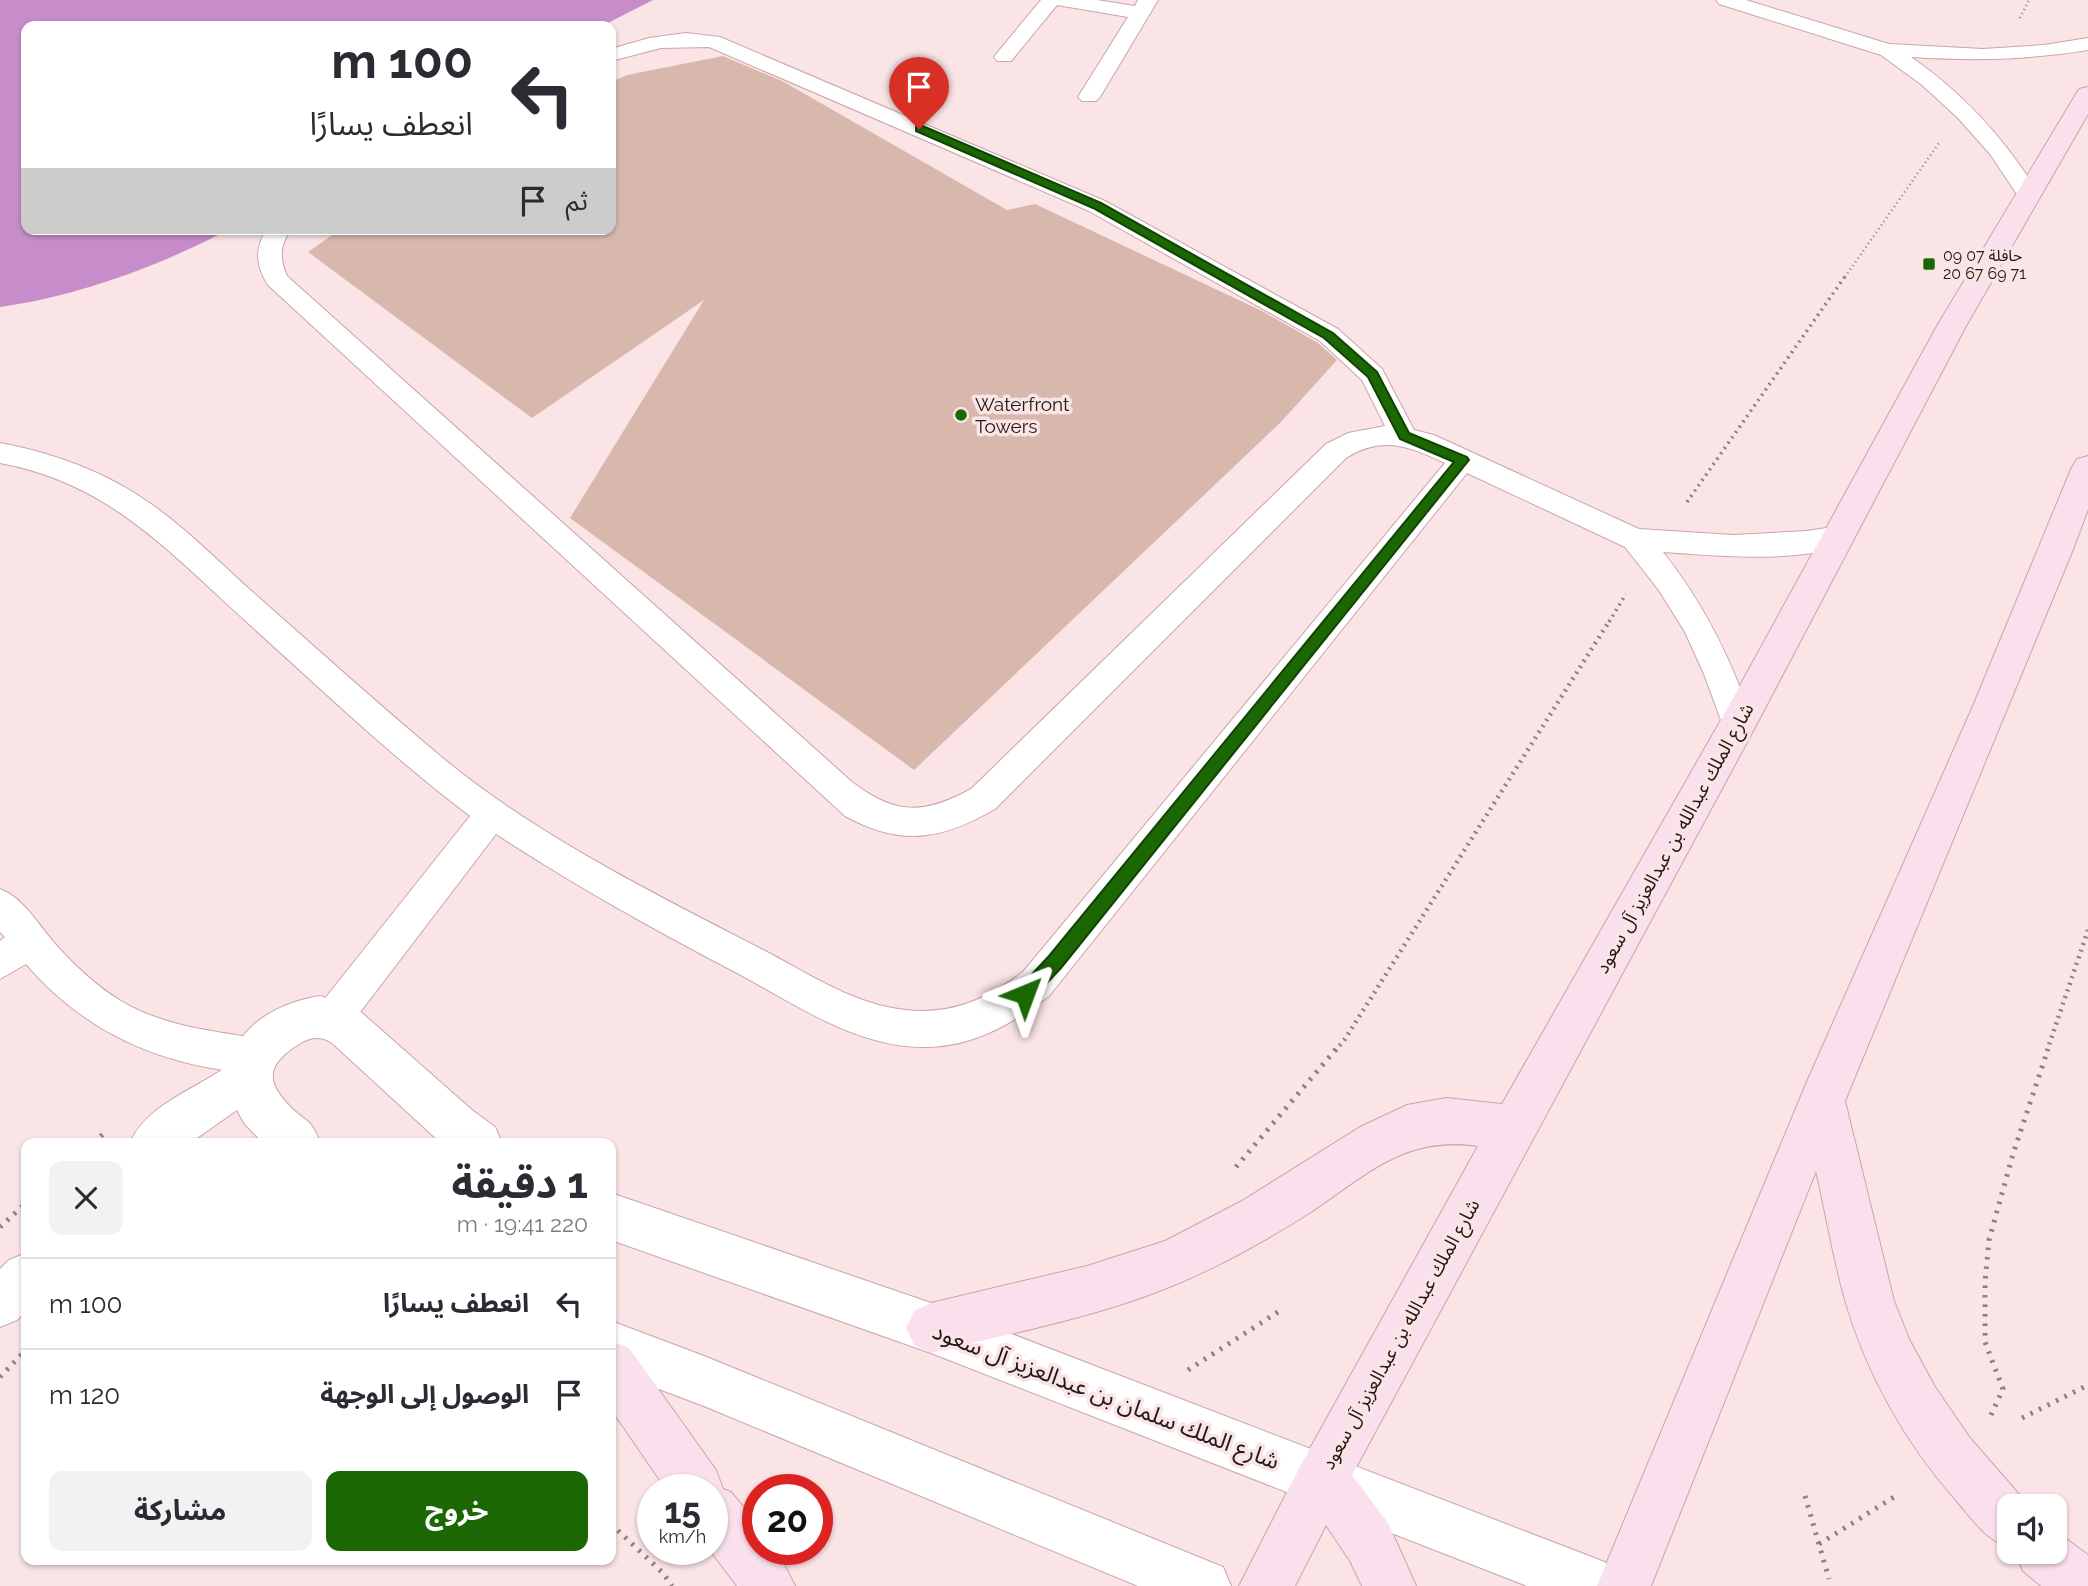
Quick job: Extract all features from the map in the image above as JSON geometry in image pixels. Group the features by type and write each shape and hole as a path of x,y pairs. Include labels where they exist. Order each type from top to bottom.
{"main road":[{"name":"شارع الملك عبدالله بن عبدالعزيز آل سعود","path":"1266,1586 1511,1129 1737,725 2026,191 2088,94"},
{"path":"1624,1586 1822,1100 1955,798 2088,467"},
{"path":"1822,1100 1870,1301 1889,1353 1917,1405 1952,1456 1997,1507"},
{"path":"931,1328 1081,1290 1174,1261 1230,1235 1327,1173 1407,1128 1454,1121 1476,1121 1511,1129"},
{"path":"616,1373 687,1474"},
{"path":"1321,1479 1354,1515 1381,1560 1389,1586"},
{"path":"728,1531 768,1586"},
{"path":"2056,1564 2083,1586"}],"street":[{"path":"160,1138 253,1067 269,1039 289,1025 311,1018 332,1019 369,1045 408,1084 473,1138"},
{"path":"253,1067 262,1110 293,1138"},
{"name":"شارع الملك سلمان بن عبدالعزيز آل سعود","path":"616,1218 931,1328 1597,1586"},
{"path":"0,1303 21,1282"},
{"path":"616,1348 704,1381 1204,1586"}],"lane":[{"path":"1004,57 1051,0"},
{"path":"1060,0 1144,6 1089,97"},
{"path":"1726,0 1887,50 1983,55 2044,51 2088,44"},
{"path":"616,54 659,41 713,41 1097,206 1329,335 1373,375 1405,436"},
{"path":"1887,50 1917,70 1970,116 1992,140 2026,191"},
{"path":"274,235 267,253 269,267 277,280 840,792 858,808 881,819 908,823 935,821 961,813 983,799 1349,441 1366,436 1405,436 1648,546 1771,545 1839,537"},
{"path":"0,453 31,458 83,477 120,496 144,513 430,767 492,813 573,864 672,921 856,1017 889,1028 921,1031 956,1028 985,1018 1013,1003 1043,977 1462,460"},
{"path":"1648,546 1713,653 1737,725"},
{"path":"332,1019 492,813"},
{"path":"0,905 67,983 118,1020 149,1034 253,1067"},
{"path":"0,962 30,940"}],"path":[{"path":"1228,1176 1345,1039 1648,546 1944,137"},
{"path":"1990,1418 2003,1389 1985,1342 1985,1282 1989,1240 2013,1154 2088,930"},
{"path":"0,1227 21,1209"},
{"path":"1181,1374 1281,1310"},
{"path":"0,1377 21,1354"},
{"path":"2022,1418 2088,1385"},
{"path":"1805,1496 1829,1579"},
{"path":"1819,1544 1894,1497"},
{"path":"616,1529 663,1573 672,1586"}],"shaded area":[{"path":"0,0 653,0 612,21 21,21 21,235 217,235 118,278 59,295 0,307"}],"building":[{"name":"Waterfront Towers","path":"723,56 784,82 1007,210 1035,204 1262,311 1318,343 1337,360 1280,423 914,770 570,518 704,300 532,418 308,252 332,235 616,235 616,80 627,75"}],"place":[{"name":"حافلة 07 09 20 67 69 71","path":"1929,264"},
{"name":"Waterfront Towers","path":"961,415"}],"route":[{"path":"919,129 1097,206 1329,335 1373,375 1405,436 1462,460 1055,962 1025,994"}]}
